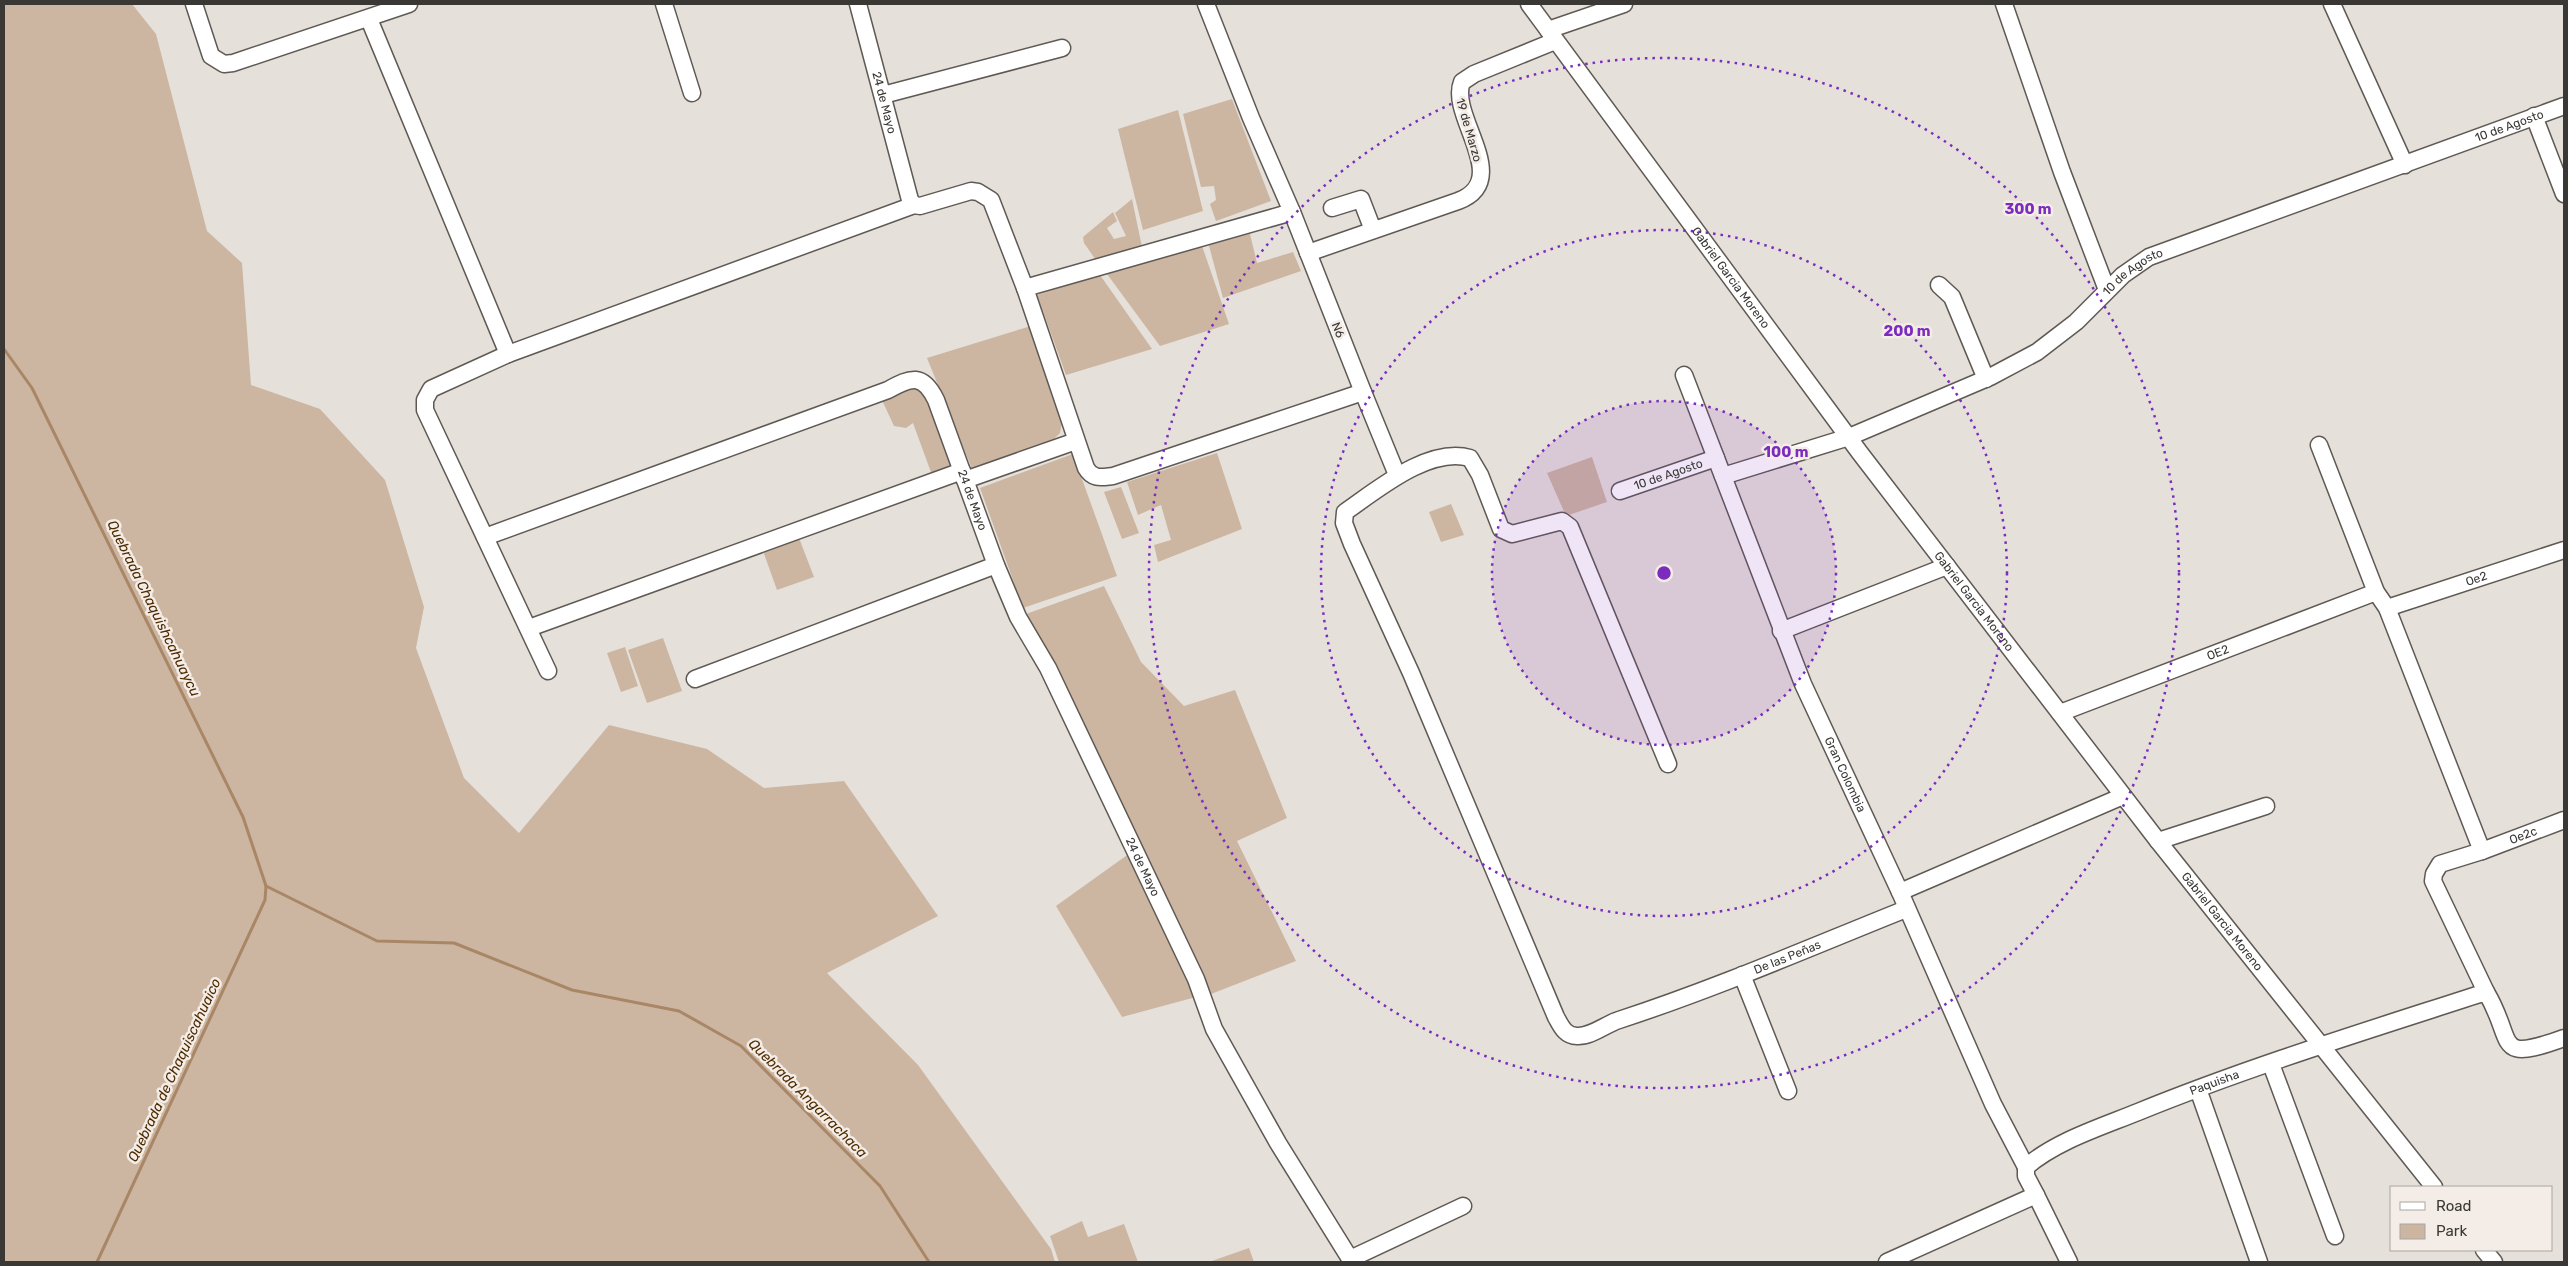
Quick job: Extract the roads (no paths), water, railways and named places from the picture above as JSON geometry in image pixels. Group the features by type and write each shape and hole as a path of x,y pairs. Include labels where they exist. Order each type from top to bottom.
{"street":[{"path":"194,4 211,56 224,64 233,63 369,19 409,4"},
{"path":"664,4 692,93"},
{"name":"24 de Mayo","path":"858,4 910,200 914,205"},
{"name":"N6","path":"1206,4 1251,118 1292,212 1397,475"},
{"name":"Gabriel Garcia Moreno","path":"1529,4 1946,566 2158,841 2433,1186"},
{"name":"19 de Marzo","path":"1308,253 1466,198 1473,192 1480,176 1480,158 1459,95 1462,82 1552,36 1624,4"},
{"path":"2004,4 2034,94 2107,290"},
{"path":"2332,4 2405,165"},
{"path":"369,19 508,354"},
{"path":"883,95 1062,48"},
{"name":"10 de Agosto","path":"1724,476 1849,437 1986,379 2045,346 2076,322 2135,265 2149,257 2564,106"},
{"path":"2534,116 2564,194"},
{"path":"548,671 426,410 425,400 431,389 508,354 914,205 930,204 971,191 985,195 991,200 1025,288 1076,441 1086,468 1091,475 1100,478 1113,476 1363,392"},
{"path":"1332,208 1361,199 1373,230"},
{"path":"1025,288 1292,212"},
{"path":"1939,285 1952,298 1986,379"},
{"name":"Gran Colombia","path":"1684,375 1802,684 1900,892 1993,1104 2026,1167"},
{"name":"24 de Mayo","path":"485,537 910,380 923,381 932,392 996,565 1018,617 1048,668 1196,979 1214,1029 1278,1143 1351,1261"},
{"path":"529,628 962,470 1076,441"},
{"path":"2319,445 2376,592 2387,608 2482,851"},
{"name":"De las Peñas","path":"1668,764 1570,527 1562,521 1555,521 1512,534 1501,529 1480,475 1470,458 1459,455 1432,460 1397,475 1345,512 1344,522 1411,674 1556,1017 1562,1029 1570,1035 1579,1037 1615,1022 1669,1004 1906,909"},
{"name":"10 de Agosto","path":"1620,491 1716,458"},
{"name":"Oe2","path":"2387,608 2564,550"},
{"path":"695,679 996,565"},
{"path":"1781,631 1946,566"},
{"name":"OE2","path":"2060,713 2376,592"},
{"path":"1900,892 2123,796"},
{"path":"2158,841 2266,806"},
{"name":"Oe2c","path":"2486,992 2433,881 2434,874 2440,864 2482,851 2564,820"},
{"path":"1742,975 1788,1091"},
{"path":"2486,992 2494,1005 2507,1042 2514,1049 2524,1050 2562,1044"},
{"name":"Paquisha","path":"2026,1167 2036,1158 2086,1133 2198,1089 2486,992"},
{"path":"2271,1064 2335,1236"},
{"path":"2198,1089 2259,1262"},
{"path":"2026,1167 2026,1176 2069,1262"},
{"path":"1886,1262 2036,1195"},
{"path":"1351,1261 1463,1206"},
{"path":"2485,1251 2494,1262"}],"waterway":[{"name":"Quebrada Chaquishcahuaycu","path":"4,349 32,388 243,817 266,886 265,900 97,1262"},
{"name":"Quebrada Angarrachaca","path":"266,886 377,941 454,943 572,990 679,1011 741,1046 880,1186 929,1262"}],"water label":[{"name":"Quebrada de Chaquiscahuaico","path":"174,1070"}]}
